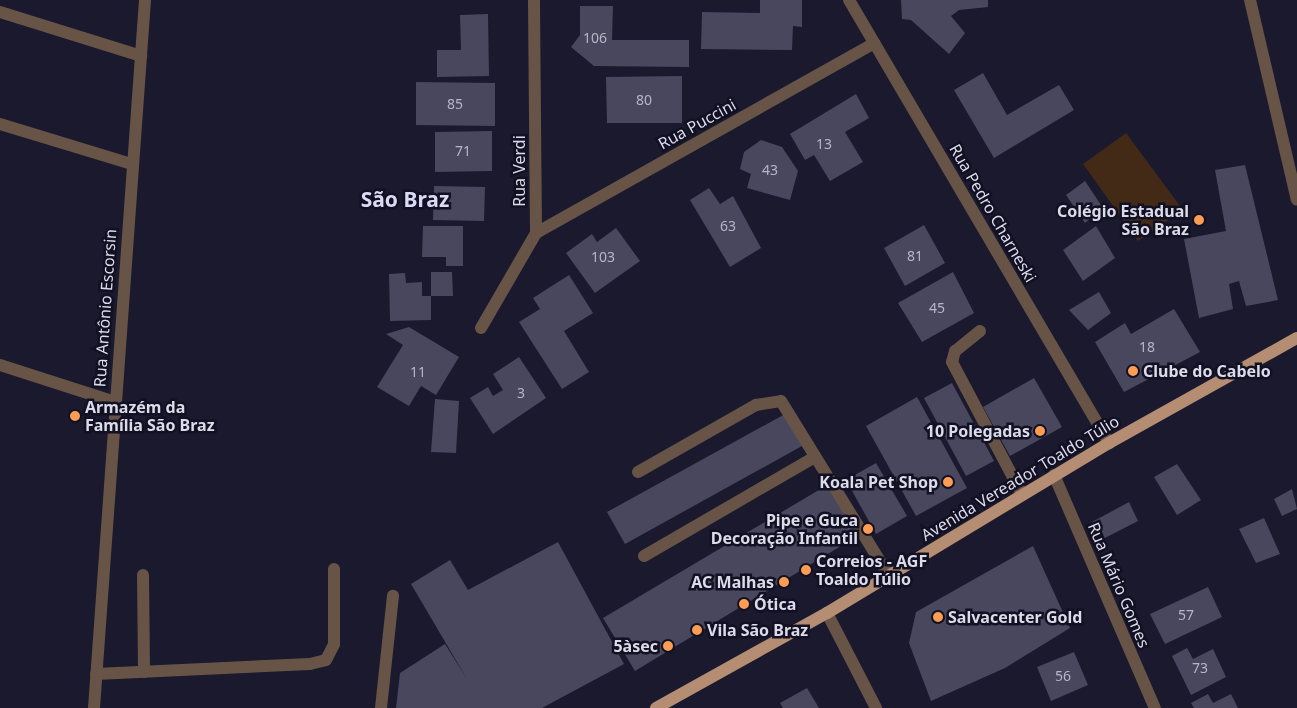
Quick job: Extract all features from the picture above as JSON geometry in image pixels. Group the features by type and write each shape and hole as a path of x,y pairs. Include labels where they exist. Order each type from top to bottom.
{"main road":[{"name":"Avenida Vereador Toaldo Túlio","path":"656,708 827,613 1054,475 1297,338"}],"street":[{"name":"Rua Antônio Escorsin","path":"94,708 132,164 146,0"},
{"name":"Rua Verdi","path":"534,0 536,233"},
{"name":"Rua Pedro Charneski","path":"849,0 1109,443"},
{"path":"1250,0 1297,200"},
{"path":"0,12 141,56"},
{"name":"Rua Puccini","path":"536,233 874,43"},
{"path":"0,124 132,164"},
{"path":"482,328 536,233"},
{"path":"980,331 955,351 952,362 1022,494"},
{"path":"0,365 115,402"},
{"path":"638,472 756,406 772,401 786,406 815,457 889,576"},
{"path":"644,556 815,457"},
{"name":"Rua Mário Gomes","path":"1054,475 1155,708"},
{"path":"96,674 310,664 326,660 334,644 334,569"},
{"path":"143,575 144,672"},
{"path":"381,708 393,596"},
{"path":"827,613 876,708"}],"shaded area":[{"path":"1126,133 1183,210 1138,241 1083,164"}],"building":[{"path":"760,0 802,0 802,27 793,26 792,50 701,49 702,12 760,13"},
{"path":"901,0 988,0 988,7 959,10 951,16 965,33 949,54 911,20 902,19"},
{"path":"580,6 613,6 612,40 689,40 689,67 594,66 571,47 580,35"},
{"path":"488,14 489,76 437,77 437,50 461,50 460,15"},
{"path":"983,73 1007,115 1059,85 1074,110 994,158 954,90"},
{"path":"682,76 682,123 607,123 606,77"},
{"path":"416,82 495,83 495,126 416,125"},
{"path":"856,94 869,118 845,132 863,162 830,181 814,155 805,160 790,134"},
{"path":"492,131 492,171 435,172 435,132"},
{"path":"761,140 782,147 798,171 790,200 747,188 751,174 740,169 744,152"},
{"path":"1245,165 1278,300 1246,306 1239,281 1229,284 1233,309 1199,318 1184,239 1226,231 1215,170"},
{"path":"1085,181 1103,208 1085,223 1066,195"},
{"path":"434,186 485,187 484,221 433,220"},
{"path":"709,188 720,204 733,196 761,248 730,267 690,200"},
{"path":"924,225 945,263 905,286 884,248"},
{"path":"423,226 463,226 463,266 446,266 446,257 422,257"},
{"path":"1096,226 1115,258 1083,281 1063,250"},
{"path":"616,228 640,261 595,293 566,253 592,234 597,242"},
{"path":"431,272 452,272 453,296 431,296"},
{"path":"953,272 974,313 922,342 898,303"},
{"path":"405,273 406,283 422,282 422,296 431,296 431,320 390,321 389,274"},
{"path":"569,275 593,313 564,331 589,372 562,389 519,322 540,309 533,298"},
{"path":"1099,292 1111,313 1088,330 1069,310"},
{"path":"1174,309 1200,352 1124,392 1095,342 1125,323 1131,334"},
{"path":"409,327 459,357 436,395 421,386 409,406 377,387 403,345 386,334"},
{"path":"519,357 546,398 493,434 470,398 488,387 493,396 503,390 493,374"},
{"path":"1034,378 1062,427 1010,456 983,407"},
{"path":"952,383 994,461 966,476 924,398"},
{"path":"917,397 967,488 916,516 866,426"},
{"path":"435,399 459,401 456,453 431,452"},
{"path":"785,414 802,446 625,544 607,512"},
{"path":"876,463 907,516 876,534 846,480"},
{"path":"1177,464 1201,500 1177,515 1154,477"},
{"path":"829,484 859,535 635,671 603,618"},
{"path":"1292,489 1297,509 1282,516 1274,499"},
{"path":"1129,502 1138,521 1101,540 1092,522"},
{"path":"1264,518 1280,554 1256,563 1239,529"},
{"path":"558,542 624,664 542,708 396,708 400,673 445,644 467,679 411,584 450,560 468,590"},
{"path":"1033,546 1070,628 1005,668 931,701 909,643 916,612"},
{"path":"1208,587 1222,617 1165,644 1150,614"},
{"path":"1187,648 1193,659 1213,649 1226,677 1191,695 1172,656"},
{"path":"1074,652 1088,685 1051,701 1037,667"},
{"path":"807,688 819,708 783,708 780,703"},
{"path":"1208,694 1213,703 1231,694 1238,708 1194,708 1191,703"}],"place":[{"name":"Colégio Estadual São Braz","path":"1199,220"},
{"name":"Clube do Cabelo","path":"1133,371"},
{"name":"Armazém da Família São Braz","path":"75,416"},
{"name":"10 Polegadas","path":"1040,431"},
{"name":"Koala Pet Shop","path":"948,482"},
{"name":"Pipe e Guca Decoração Infantil","path":"868,529"},
{"name":"Correios - AGF Toaldo Túlio","path":"806,570"},
{"name":"AC Malhas","path":"784,582"},
{"name":"Ótica","path":"744,604"},
{"name":"Salvacenter Gold","path":"938,617"},
{"name":"Vila São Braz","path":"697,630"},
{"name":"5àsec","path":"668,646"}],"district":[{"name":"São Braz","path":"405,199"}]}
